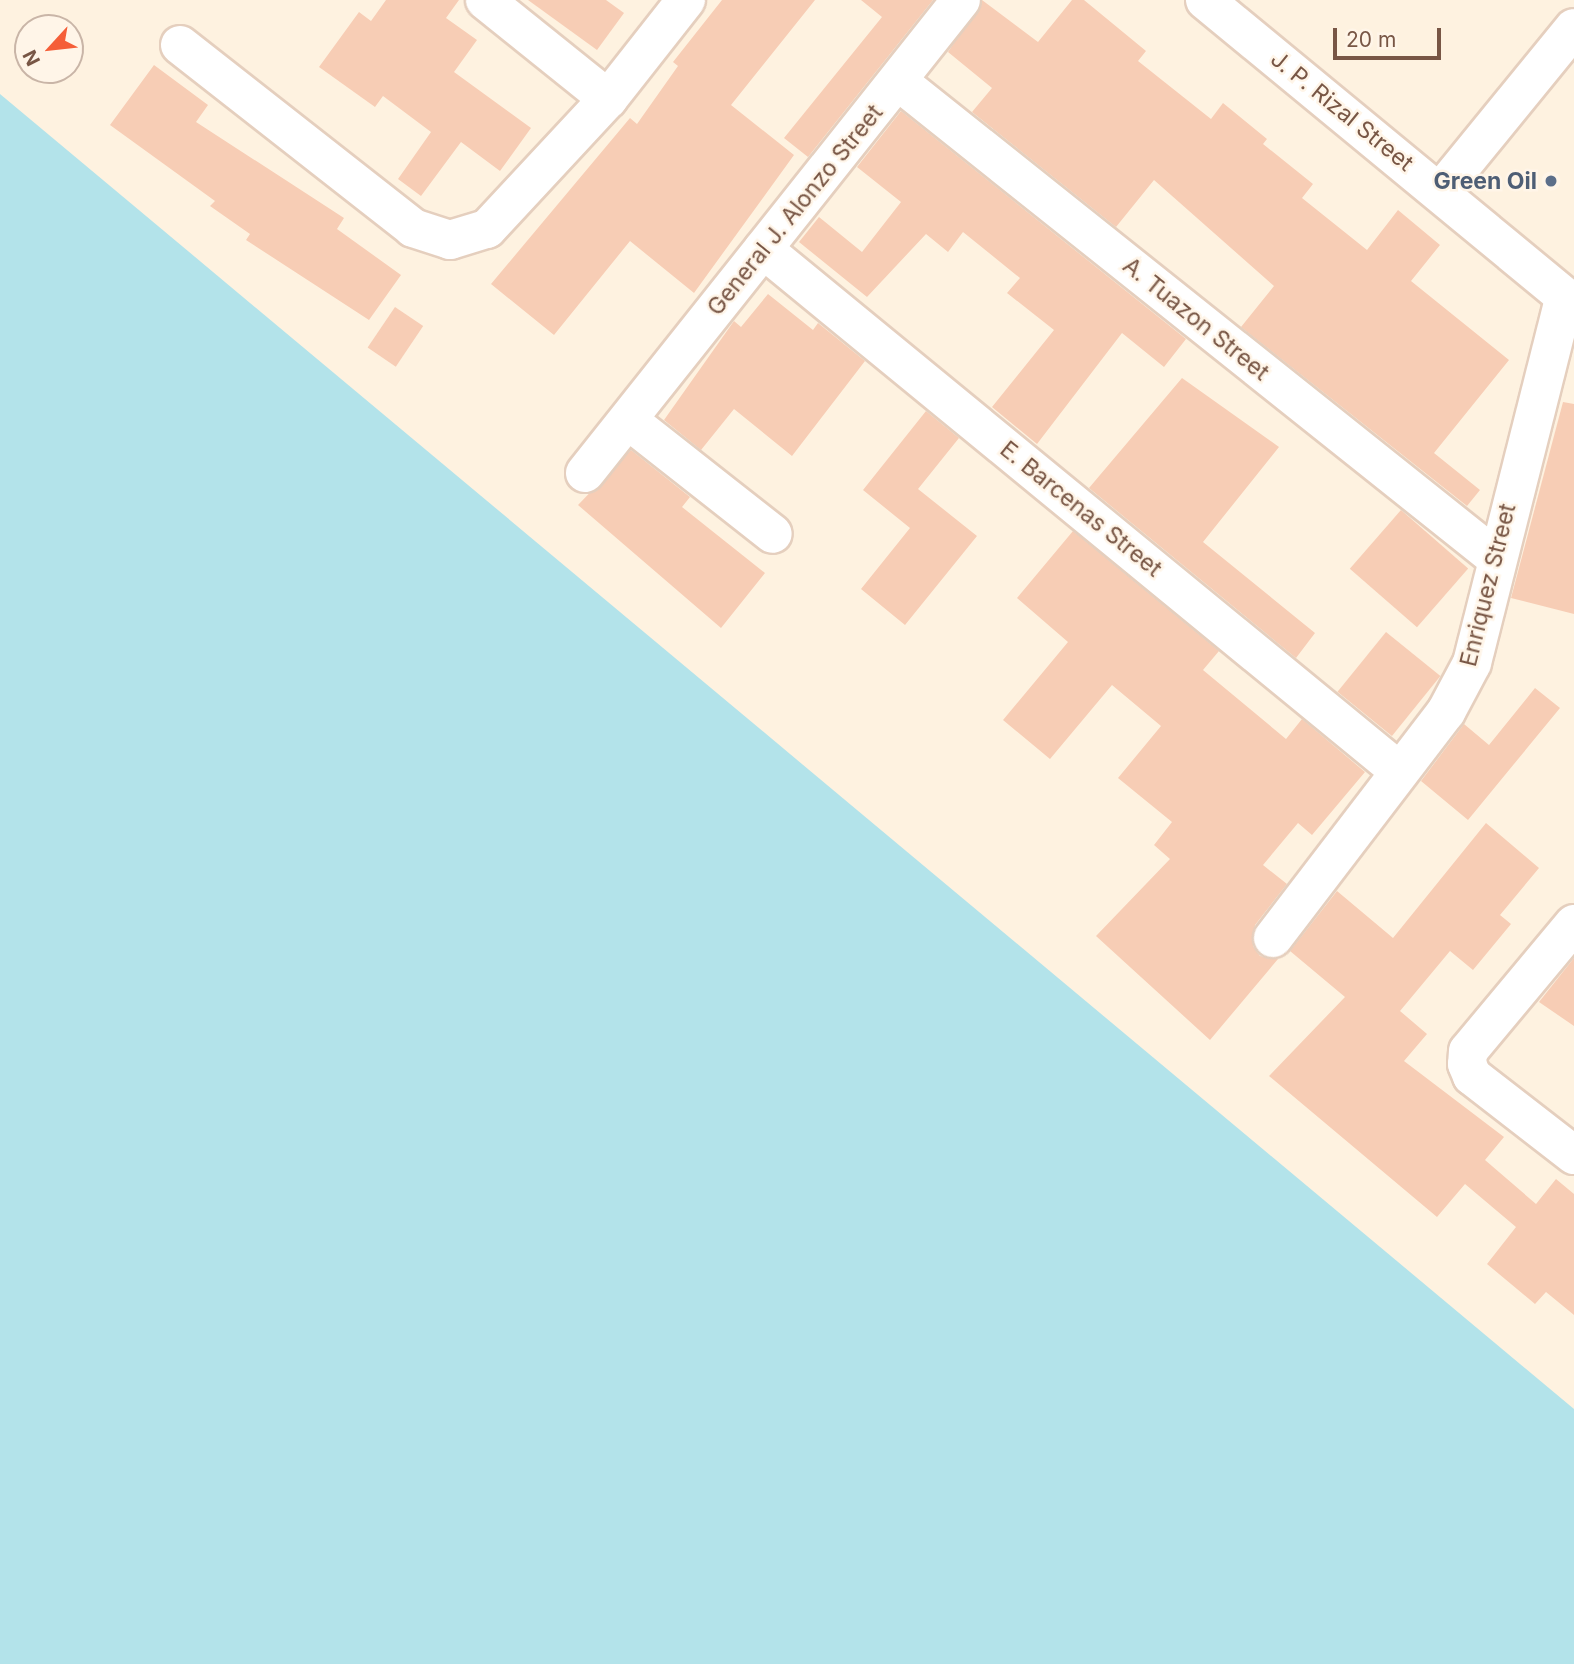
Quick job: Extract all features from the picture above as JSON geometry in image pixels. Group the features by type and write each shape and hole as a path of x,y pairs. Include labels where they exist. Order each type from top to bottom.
{"street":[{"path":"485,0 608,99"},
{"path":"180,44 413,228 450,240 487,229 608,99 685,0"},
{"name":"General J. Alonzo Street","path":"585,473 961,0"},
{"name":"J. P. Rizal Street","path":"1205,0 1441,191 1569,302"},
{"path":"1441,191 1574,28"},
{"name":"A. Tuazon Street","path":"898,80 1495,557"},
{"name":"E. Barcenas Street","path":"763,249 1398,770"},
{"name":"Enriquez Street","path":"1273,938 1398,770 1446,712 1472,663 1495,557 1569,302"},
{"path":"628,420 773,534"},
{"path":"1574,924 1468,1051 1467,1064 1472,1076 1574,1155"}],"water":[{"path":"0,94 1574,1409 1574,1664 0,1664"}],"building":[{"path":"386,0 459,0 446,18 477,40 454,72 531,128 500,171 461,142 421,196 398,179 431,132 383,96 375,107 319,67 359,12 371,21"},
{"path":"528,0 606,0 624,13 597,50"},
{"path":"722,0 815,0 731,105 794,155 694,293 630,241 554,335 491,284 630,118 637,124 678,66 673,62"},
{"path":"861,0 933,0 808,157 784,138 882,17"},
{"path":"982,0 1038,42 1072,0 1084,0 1146,51 1138,61 1211,119 1223,103 1267,139 1263,144 1313,184 1302,198 1367,250 1398,210 1440,245 1411,281 1509,360 1434,453 1480,490 1467,506 1241,327 1274,286 1154,180 1116,227 972,112 992,88 948,52"},
{"path":"154,65 208,105 196,122 344,218 337,229 401,275 369,320 246,240 250,234 210,206 215,201 110,125"},
{"path":"901,111 1186,339 1164,367 1122,333 1037,444 992,407 1054,330 1007,293 1020,278 963,232 948,252 926,234 867,297 799,242 819,217 862,252 901,202 857,167"},
{"path":"768,294 813,330 818,323 865,361 792,456 734,409 701,450 664,420 734,321 741,327"},
{"path":"395,307 423,326 396,367 368,348"},
{"path":"1182,378 1279,447 1203,542 1315,633 1296,658 1089,488"},
{"path":"1563,402 1574,404 1574,614 1511,598"},
{"path":"926,411 959,438 918,489 977,536 905,625 861,589 910,528 863,490"},
{"path":"631,450 690,497 682,507 765,573 721,628 578,505"},
{"path":"1401,510 1468,568 1417,627 1350,569"},
{"path":"1073,531 1219,651 1203,670 1286,739 1302,719 1365,772 1312,835 1298,823 1263,865 1287,884 1255,925 1253,946 1260,956 1278,959 1210,1040 1096,936 1170,859 1154,845 1172,822 1118,778 1161,726 1112,685 1050,759 1003,720 1068,642 1017,598"},
{"path":"1386,632 1440,676 1392,736 1338,692"},
{"path":"1535,688 1560,708 1468,820 1421,781 1464,724 1489,745"},
{"path":"1486,823 1539,868 1500,915 1511,924 1473,970 1450,951 1400,1011 1427,1034 1404,1061 1504,1137 1485,1160 1536,1204 1556,1179 1574,1194 1574,1315 1546,1292 1535,1304 1487,1264 1516,1227 1465,1184 1437,1217 1269,1076 1345,997 1290,951 1337,891 1393,938"},
{"path":"1574,958 1574,1026 1539,1002"}],"place":[{"name":"Green Oil","path":"1551,181"}]}
